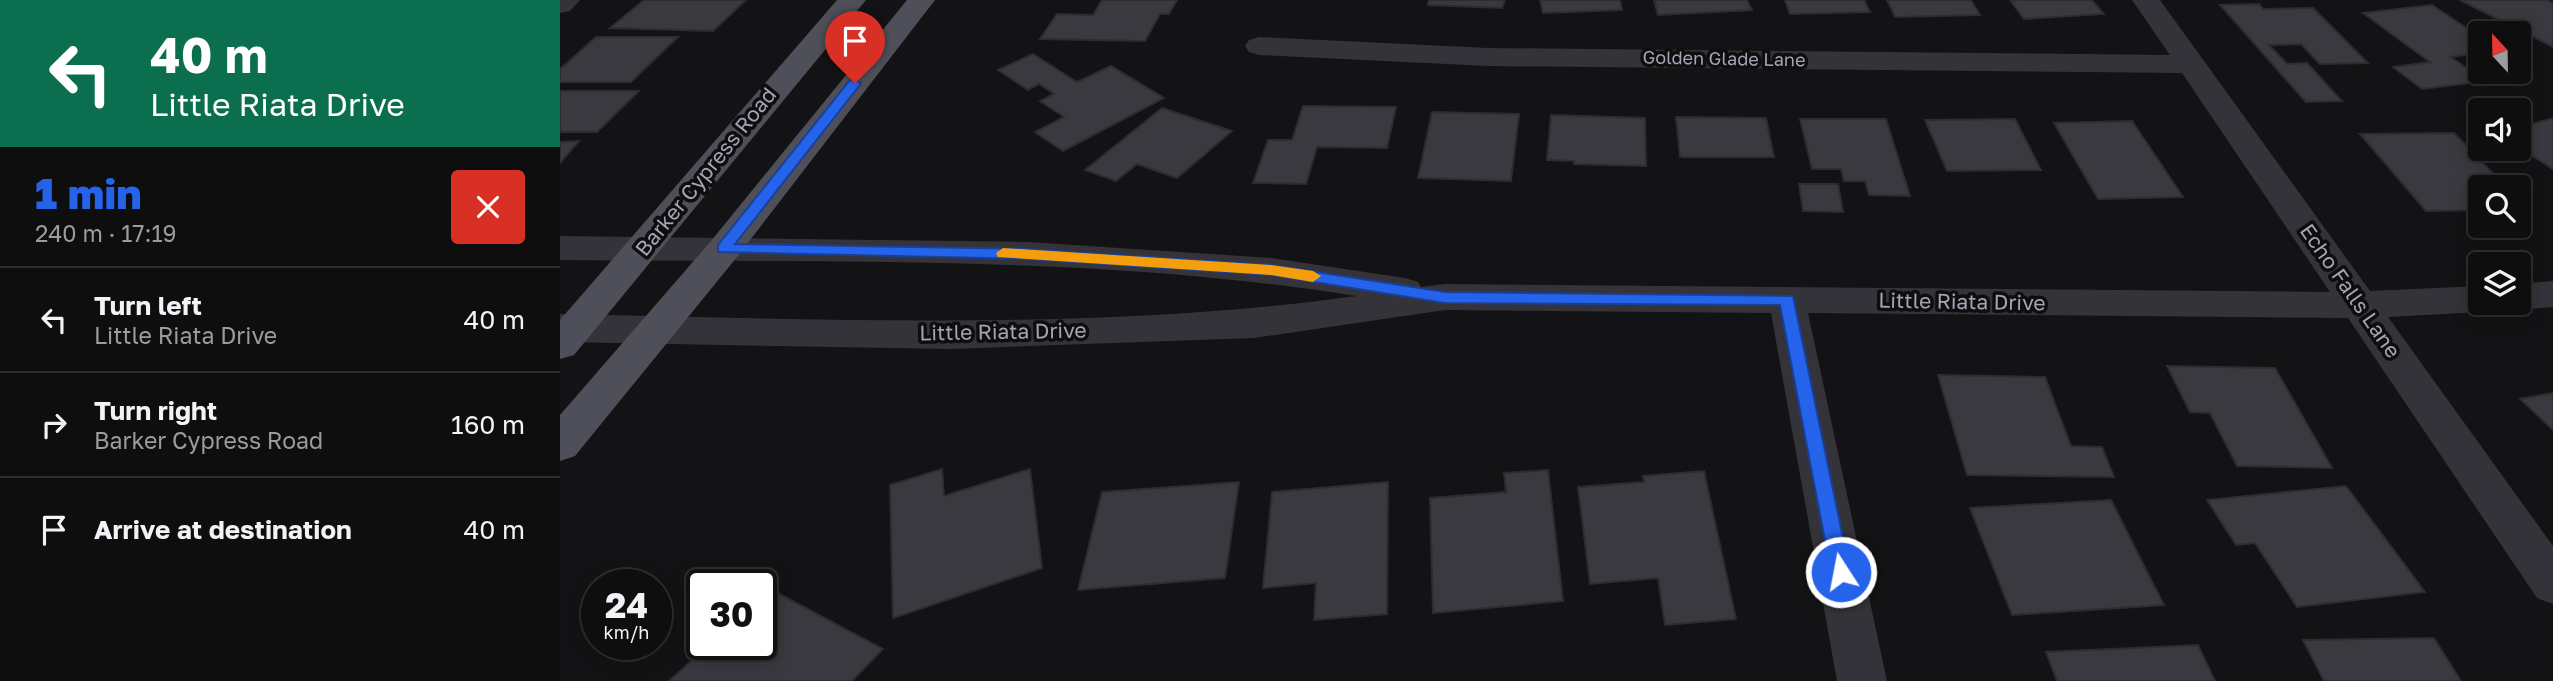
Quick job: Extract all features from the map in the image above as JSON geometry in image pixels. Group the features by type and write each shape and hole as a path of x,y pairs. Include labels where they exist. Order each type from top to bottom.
{"main road":[{"name":"Barker Cypress Road","path":"565,334 645,249 761,103 852,0"},
{"path":"560,444 724,249 921,0"}],"street":[{"path":"560,5 566,0"},
{"name":"Echo Falls Lane","path":"2146,0 2553,583"},
{"name":"Golden Glade Lane","path":"1259,46 1488,57 2189,64"},
{"name":"Little Riata Drive","path":"560,248 1028,254 1271,270 1445,297 2361,305 2468,300"},
{"path":"2531,296 2553,294"},
{"name":"Little Riata Drive","path":"565,334 656,332 950,335 1254,324 1445,297"},
{"path":"1787,300 1862,681"}],"building":[{"path":"644,0 746,0 713,31 610,28"},
{"path":"1102,0 1177,0 1169,14 1160,14 1145,41 1040,39 1057,14 1093,15"},
{"path":"1429,0 1505,0 1502,8 1428,5"},
{"path":"1540,0 1620,0 1622,10 1543,13"},
{"path":"1654,0 1747,0 1752,10 1658,15"},
{"path":"1785,0 1864,0 1870,12 1790,14"},
{"path":"1887,0 1971,0 1980,15 1895,17"},
{"path":"2010,0 2092,0 2104,14 2024,19"},
{"path":"2460,0 2547,0 2553,3 2553,47 2531,36 2531,21 2502,21"},
{"path":"2259,4 2263,9 2313,8 2368,63 2320,64 2301,44 2269,45 2287,64 2307,63 2342,101 2306,102 2220,5"},
{"path":"2432,5 2468,29 2468,55 2451,57 2468,69 2468,83 2422,89 2393,67 2430,62 2363,13"},
{"path":"596,37 678,37 631,82 560,82 560,69"},
{"path":"1033,54 1077,82 1111,66 1164,98 1063,151 1035,132 1064,117 1040,101 1054,94 1039,84 1028,90 998,70"},
{"path":"560,91 639,91 597,132 560,132"},
{"path":"1303,106 1396,107 1387,148 1317,147 1306,184 1253,183 1268,140 1292,140"},
{"path":"1162,108 1232,131 1177,178 1137,164 1116,181 1085,170"},
{"path":"1432,112 1519,114 1511,181 1418,178"},
{"path":"1551,115 1645,118 1646,166 1574,164 1574,161 1547,160"},
{"path":"1676,117 1766,118 1774,157 1680,157"},
{"path":"2553,118 2553,169 2531,155 2531,124"},
{"path":"1800,119 1886,119 1910,196 1869,195 1865,181 1844,181 1841,169 1812,169"},
{"path":"2015,119 2041,170 1947,171 1925,120"},
{"path":"2132,121 2183,197 2098,199 2054,123"},
{"path":"2454,133 2468,148 2468,161 2481,161 2494,175 2468,175 2468,210 2426,211 2360,134"},
{"path":"579,141 560,163 560,142"},
{"path":"1799,184 1838,184 1843,212 1803,211"},
{"path":"2167,366 2275,368 2332,468 2237,466 2210,413 2190,412"},
{"path":"1938,375 2045,377 2071,446 2102,447 2114,477 1967,475"},
{"path":"2553,393 2553,430 2520,399"},
{"path":"942,469 944,496 1030,469 1042,568 893,618 890,485"},
{"path":"1548,470 1563,601 1433,613 1430,498 1506,492 1504,473"},
{"path":"1704,471 1736,619 1665,625 1658,578 1590,584 1578,487 1644,482 1643,476"},
{"path":"1239,482 1225,578 1078,590 1102,492"},
{"path":"1388,482 1387,614 1314,620 1316,583 1263,588 1272,492"},
{"path":"2346,486 2425,592 2297,607 2255,543 2236,545 2207,500"},
{"path":"2111,500 2164,605 2012,615 1970,508"},
{"path":"777,593 883,649 852,681 669,681 692,660 777,660"},
{"path":"2434,638 2461,681 2324,681 2303,640"},
{"path":"2198,645 2215,681 2057,681 2046,652"}],"slow traffic":[{"path":"1003,253 1271,270 1313,276"}],"route":[{"path":"855,83 724,249 1028,254 1271,270 1445,297 1787,300 1841,572"}]}
